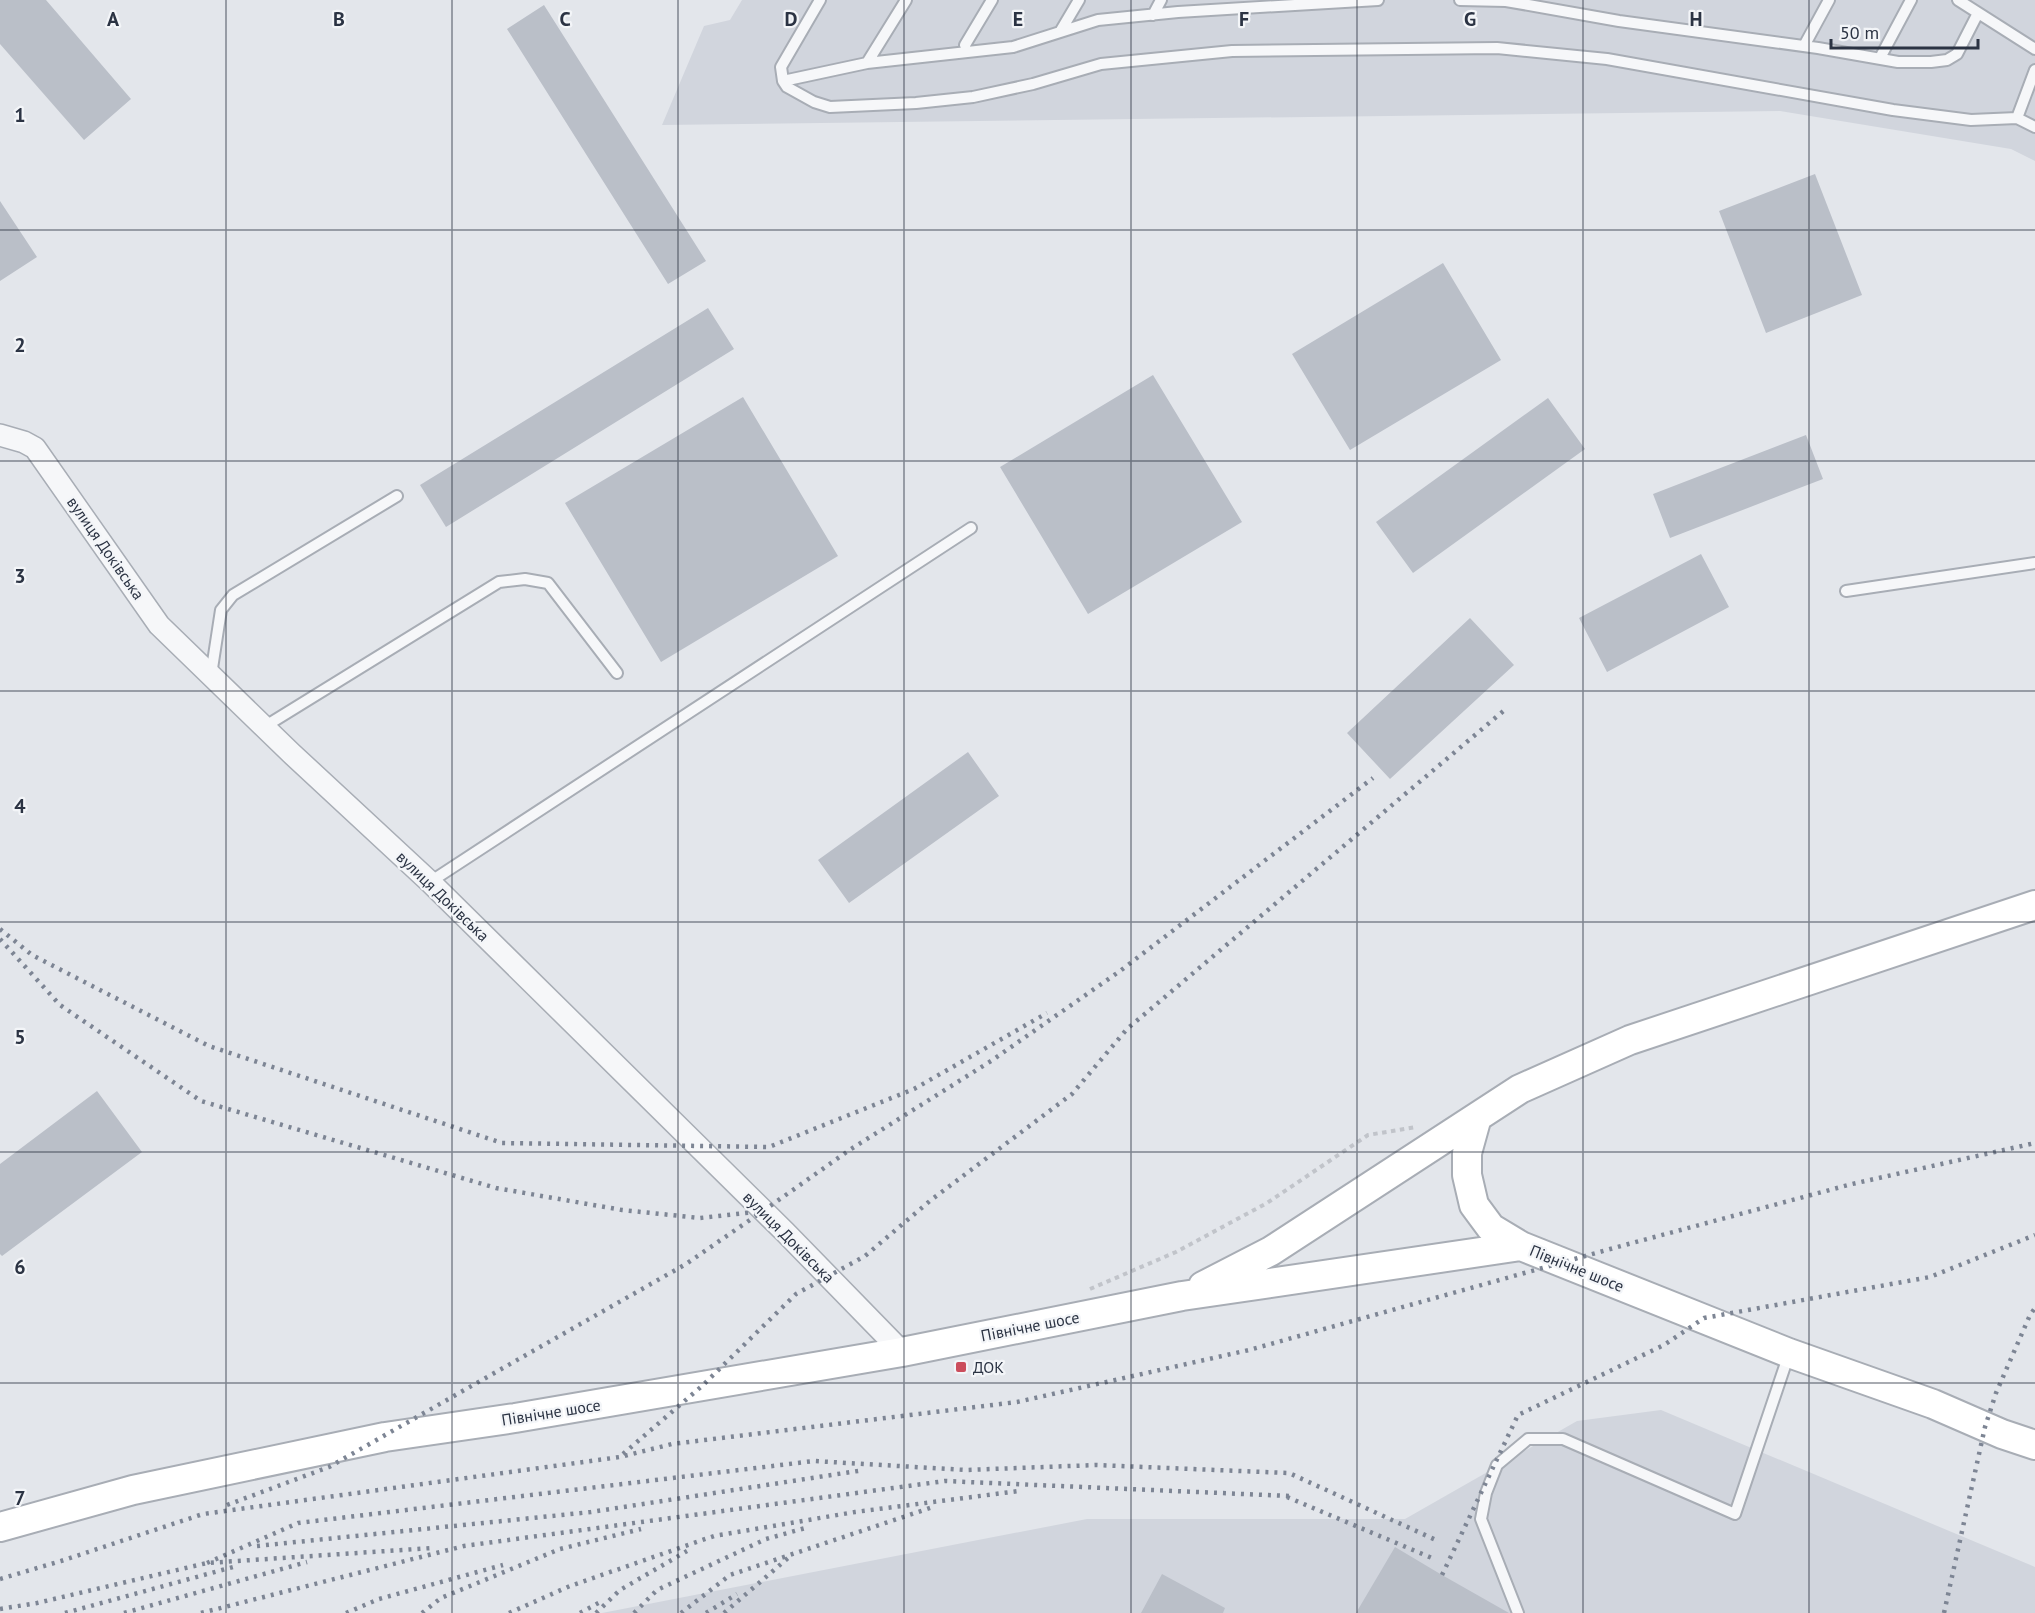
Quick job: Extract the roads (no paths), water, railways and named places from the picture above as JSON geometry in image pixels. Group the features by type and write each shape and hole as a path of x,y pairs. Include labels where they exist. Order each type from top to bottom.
{"main road":[{"path":"1182,1296 1271,1251 1520,1089 1630,1040 2035,905"},
{"path":"1477,1117 1467,1153 1467,1175 1474,1204 1491,1228 1521,1246"},
{"name":"Північне шосе","path":"0,1527 133,1490 385,1437 515,1418 902,1352 1182,1296 1521,1246 1789,1353 1933,1404 2002,1434 2035,1445"}],"street":[{"name":"вулиця Доківська","path":"0,435 35,448 159,625 430,882 785,1232 902,1352"}],"lane":[{"path":"820,0 781,67 783,81 787,87 814,102 830,106 973,97 1033,84 1101,64 1232,51 1497,48 1607,59 1893,110 1971,120 2017,118 2035,127"},
{"path":"867,63 906,0"},
{"path":"965,45 992,0"},
{"path":"1060,32 1079,0"},
{"path":"1153,15 1161,0"},
{"path":"783,81 867,63 1013,47 1098,20 1243,4 1378,0"},
{"path":"1460,0 1506,1 1619,21 1804,46 1898,62 1947,60 1956,54 1978,13"},
{"path":"1804,46 1829,0"},
{"path":"1880,58 1911,0"},
{"path":"1958,0 2035,49"},
{"path":"2017,118 2035,70"},
{"path":"211,676 221,610 233,595 397,496"},
{"path":"430,882 971,528"},
{"path":"1846,591 2035,563"},
{"path":"264,727 499,582 525,579 548,583 617,673"},
{"path":"1518,1613 1481,1519 1486,1493 1497,1465 1528,1439 1563,1439 1735,1514 1789,1353"}],"railway":[{"path":"623,1454 702,1386 796,1294 865,1256 931,1200 1072,1094 1127,1029 1507,708"},
{"path":"0,939 60,1005 201,1101 496,1188 622,1210 700,1218 763,1211 851,1149 991,1061 1120,971 1373,778"},
{"path":"0,929 32,955 209,1046 502,1143 769,1147 914,1089 1047,1013"},
{"path":"0,1579 203,1514 620,1457 672,1444 1017,1402 1249,1350 1852,1184 2035,1143"},
{"path":"227,1505 329,1467 686,1264 760,1213"},
{"path":"1442,1575 1518,1415 1664,1345 1704,1318 1930,1277 2035,1235"},
{"path":"1944,1613 1985,1427 1996,1393 2035,1308"},
{"path":"207,1563 298,1523 814,1461 966,1470 1096,1465 1289,1473 1436,1540"},
{"path":"257,1546 591,1512 864,1470"},
{"path":"201,1613 464,1546 945,1481 1289,1496"},
{"path":"509,1613 570,1586 714,1536 855,1512 1019,1491"},
{"path":"1287,1497 1432,1558"},
{"path":"681,1613 730,1575 933,1507"},
{"path":"634,1613 657,1590 766,1539 809,1527"},
{"path":"422,1613 441,1598 560,1549 641,1529"},
{"path":"0,1609 37,1603 207,1563 432,1548"},
{"path":"596,1613 620,1590 687,1551"},
{"path":"724,1613 788,1558"},
{"path":"124,1613 307,1562"},
{"path":"346,1613 379,1599 503,1565"},
{"path":"65,1613 233,1567"},
{"path":"706,1613 737,1594"},
{"path":"580,1613 602,1601"}],"place":[{"name":"ДОК","path":"961,1367"}]}
